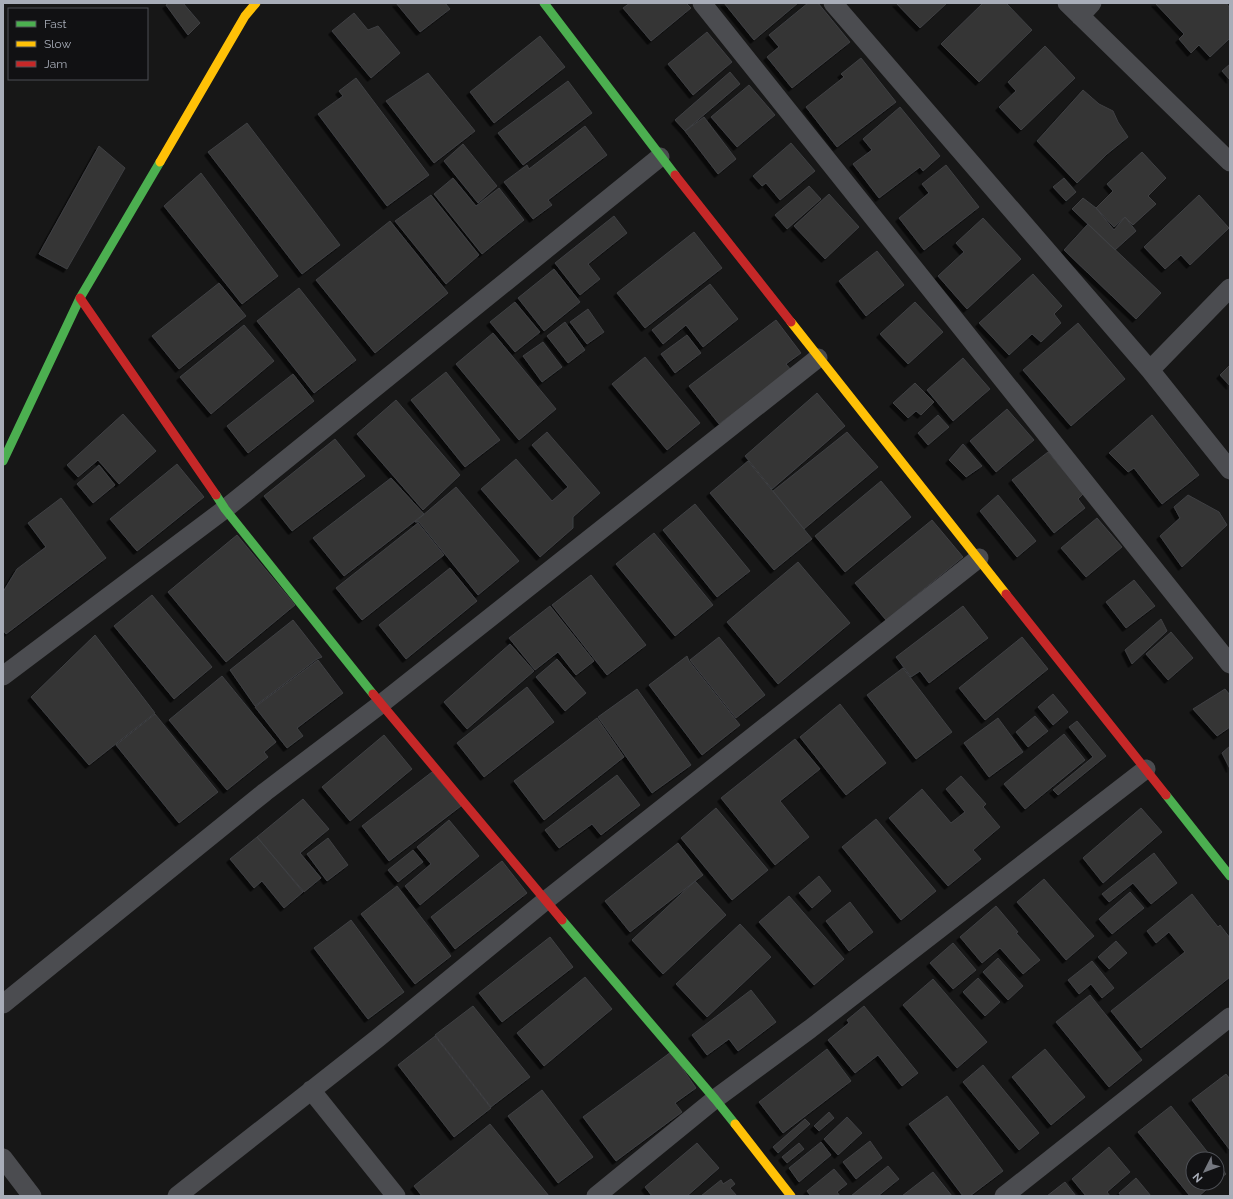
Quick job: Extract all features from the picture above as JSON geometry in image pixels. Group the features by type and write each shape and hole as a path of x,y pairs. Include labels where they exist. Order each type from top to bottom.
{"street":[{"path":"3,461 80,298 245,16 256,3"},
{"path":"544,3 660,156 818,358 979,558 1230,876"},
{"path":"702,3 1230,664"},
{"path":"834,3 1150,370 1230,470"},
{"path":"1080,7 1230,162"},
{"path":"3,676 225,509 660,156"},
{"path":"1150,370 1230,288"},
{"path":"80,298 225,509 381,704 545,901 715,1099 790,1196"},
{"path":"3,1004 265,792 381,704 818,358"},
{"path":"176,1196 378,1038 545,901 979,558"},
{"path":"596,1196 715,1099 810,1029 1146,769"},
{"path":"1004,1196 1230,1017"},
{"path":"311,1090 396,1196"},
{"path":"3,1158 32,1196"}],"building":[{"path":"169,3 183,3 200,23 188,35 166,5"},
{"path":"396,3 445,3 450,9 420,32"},
{"path":"630,3 686,3 691,8 651,41 623,8"},
{"path":"724,3 798,3 754,40"},
{"path":"808,3 818,3 850,42 792,88 767,57 779,47 769,35"},
{"path":"896,3 947,3 920,28"},
{"path":"983,3 1006,3 1032,30 979,82 941,44"},
{"path":"1155,3 1226,3 1230,8 1230,38 1210,57 1199,45 1191,53 1179,39 1184,34"},
{"path":"354,13 368,30 378,26 400,53 371,78 332,31"},
{"path":"707,32 732,62 693,95 668,64"},
{"path":"540,36 565,67 494,123 470,92"},
{"path":"1045,46 1075,78 1021,130 999,107 1016,91 1008,82"},
{"path":"861,58 896,102 837,147 806,107 844,77 841,74"},
{"path":"1230,64 1230,80 1222,71"},
{"path":"730,72 740,84 685,131 675,120"},
{"path":"428,73 475,131 434,163 386,101"},
{"path":"356,78 429,175 387,206 318,114 343,96 339,91"},
{"path":"568,81 592,113 523,165 498,133"},
{"path":"749,85 775,115 737,147 711,117"},
{"path":"1083,90 1099,104 1113,111 1128,137 1107,154 1077,183 1037,141"},
{"path":"900,107 940,156 923,171 920,167 879,198 853,164 872,150 863,139"},
{"path":"704,117 736,159 718,174 685,131"},
{"path":"247,123 340,245 302,274 208,152"},
{"path":"585,126 607,155 548,200 552,205 533,219 504,182 527,165 529,169"},
{"path":"791,143 815,171 780,200 766,183 762,186 753,176"},
{"path":"463,144 497,186 478,203 444,161"},
{"path":"99,146 125,168 67,269 39,254"},
{"path":"1142,152 1166,178 1148,196 1156,204 1133,225 1125,217 1114,227 1096,208 1113,191 1107,184"},
{"path":"946,165 979,207 924,250 899,218 929,193 922,184"},
{"path":"201,173 278,276 242,304 164,206"},
{"path":"453,178 476,206 499,188 524,220 482,254 434,194"},
{"path":"1064,178 1076,192 1066,201 1053,187"},
{"path":"809,186 821,199 787,229 775,215"},
{"path":"829,194 859,227 825,259 794,226"},
{"path":"431,195 479,255 446,284 395,221"},
{"path":"1199,195 1229,228 1190,265 1181,255 1165,269 1144,247"},
{"path":"1083,198 1096,208 1114,230 1125,217 1136,231 1115,250 1072,209"},
{"path":"614,216 627,233 588,264 600,279 580,295 555,263"},
{"path":"983,218 1021,259 967,309 938,276 964,252 956,243"},
{"path":"390,221 448,293 375,353 316,280"},
{"path":"1088,224 1161,293 1136,319 1064,250"},
{"path":"694,232 722,268 645,328 617,293"},
{"path":"877,251 904,285 866,316 839,281"},
{"path":"554,269 580,302 544,331 518,298"},
{"path":"1033,274 1062,306 1054,314 1061,323 1041,342 1032,334 1009,355 979,323"},
{"path":"219,283 246,316 179,369 152,336"},
{"path":"710,284 738,319 703,347 686,325 663,344 652,330"},
{"path":"299,288 356,360 314,393 257,321"},
{"path":"515,302 540,332 515,352 490,322"},
{"path":"915,302 943,332 908,364 880,334"},
{"path":"588,309 604,332 587,344 570,322"},
{"path":"776,320 801,353 786,364 791,370 719,424 689,386"},
{"path":"565,322 585,350 568,363 547,336"},
{"path":"1078,323 1125,379 1071,426 1023,370"},
{"path":"244,325 274,361 211,414 180,377"},
{"path":"493,333 556,409 519,440 456,364"},
{"path":"687,335 701,353 675,373 661,354"},
{"path":"543,342 562,367 542,382 523,356"},
{"path":"645,357 700,423 667,450 612,384"},
{"path":"963,358 990,389 953,421 927,390"},
{"path":"1230,365 1230,386 1220,375"},
{"path":"446,372 500,440 465,467 411,400"},
{"path":"293,374 314,401 248,453 227,426"},
{"path":"915,383 934,402 921,415 916,411 908,418 893,403"},
{"path":"817,393 845,426 772,489 745,456"},
{"path":"396,400 460,475 423,510 357,434"},
{"path":"1007,409 1034,440 996,472 970,441"},
{"path":"123,414 156,451 119,484 98,460 78,477 67,465"},
{"path":"938,415 949,427 928,445 918,433"},
{"path":"1152,415 1199,475 1162,504 1134,468 1128,472 1109,453"},
{"path":"547,432 600,493 573,517 573,528 540,557 481,489 516,459 552,501 568,487 532,445"},
{"path":"847,432 878,467 804,529 773,491"},
{"path":"335,439 365,476 292,531 264,496"},
{"path":"963,444 982,466 966,477 949,460"},
{"path":"1048,452 1083,494 1078,499 1085,508 1054,533 1012,480"},
{"path":"748,461 812,539 774,570 710,493"},
{"path":"177,464 204,497 137,551 110,519"},
{"path":"99,465 115,485 93,503 77,484"},
{"path":"391,478 424,514 344,576 313,538"},
{"path":"881,481 911,517 845,572 815,536"},
{"path":"456,487 519,561 478,595 419,522 415,522"},
{"path":"998,495 1036,541 1017,557 980,511"},
{"path":"1188,495 1219,512 1227,525 1182,567 1160,536 1180,518 1174,507"},
{"path":"61,498 106,558 6,634 3,630 3,592 17,569 46,547 28,523"},
{"path":"695,504 750,571 717,597 663,530"},
{"path":"1097,518 1122,547 1086,577 1061,548"},
{"path":"932,520 963,557 886,620 855,583"},
{"path":"418,523 444,555 362,620 336,588"},
{"path":"654,533 713,605 675,636 616,564"},
{"path":"237,535 295,605 226,662 168,592"},
{"path":"798,562 850,623 778,684 727,622"},
{"path":"450,568 477,601 406,659 379,625"},
{"path":"591,575 646,645 607,675 552,605"},
{"path":"1134,580 1155,606 1126,628 1106,602"},
{"path":"152,595 212,667 174,699 114,626"},
{"path":"550,606 594,661 576,675 558,652 535,670 509,638"},
{"path":"963,606 988,638 929,683 920,671 911,677 896,657"},
{"path":"1161,619 1167,631 1132,664 1125,650"},
{"path":"293,620 322,657 317,659 255,706 230,670"},
{"path":"1171,632 1193,658 1168,680 1146,654"},
{"path":"95,635 155,713 89,765 31,697"},
{"path":"719,637 765,695 736,718 690,660"},
{"path":"1022,637 1048,669 985,720 959,688"},
{"path":"510,644 534,671 467,729 444,702"},
{"path":"687,656 689,661 740,725 702,755 649,685"},
{"path":"557,659 586,693 565,711 536,677"},
{"path":"318,660 343,693 297,728 303,736 287,748 255,707"},
{"path":"903,668 952,732 916,759 867,695"},
{"path":"222,676 276,742 264,752 268,757 227,790 169,720"},
{"path":"527,687 554,722 484,777 457,743"},
{"path":"637,689 691,765 652,793 598,717"},
{"path":"1225,689 1230,695 1230,727 1217,736 1193,709"},
{"path":"1053,694 1068,712 1053,725 1038,707"},
{"path":"840,704 886,763 846,795 800,737"},
{"path":"155,714 218,792 179,823 116,745"},
{"path":"1035,716 1048,731 1028,747 1016,732"},
{"path":"597,718 624,757 544,820 514,781"},
{"path":"998,718 1023,752 989,777 964,743"},
{"path":"1077,721 1106,756 1058,795 1053,790 1093,757 1069,727"},
{"path":"1064,734 1085,760 1025,809 1004,784"},
{"path":"384,735 412,769 350,821 322,787"},
{"path":"795,739 820,769 780,801 809,837 775,865 721,798"},
{"path":"1230,746 1230,769 1222,753"},
{"path":"432,772 461,806 389,861 362,826"},
{"path":"617,775 640,805 601,835 592,824 559,848 545,830"},
{"path":"961,776 986,804 983,807 1000,827 973,850 981,859 948,886 889,818 922,789 951,823 965,812 946,789"},
{"path":"303,799 329,829 300,853 321,878 304,892 257,837"},
{"path":"716,808 768,870 732,900 681,838"},
{"path":"1141,808 1162,832 1103,883 1083,858"},
{"path":"876,819 936,891 901,920 842,847"},
{"path":"449,820 479,856 420,905 405,886 431,864 417,847"},
{"path":"257,837 303,892 284,908 262,881 254,888 230,859"},
{"path":"328,838 348,865 327,881 307,854"},
{"path":"678,843 703,875 630,932 605,901"},
{"path":"413,850 423,862 398,882 388,870"},
{"path":"1154,853 1177,883 1151,904 1133,883 1109,902 1102,894"},
{"path":"502,861 527,893 455,949 431,917"},
{"path":"819,876 831,891 812,908 799,893"},
{"path":"1044,879 1094,936 1066,960 1017,902"},
{"path":"695,881 726,915 663,974 632,940"},
{"path":"397,886 451,956 415,984 361,914"},
{"path":"1130,892 1144,908 1112,934 1099,919"},
{"path":"1192,894 1218,927 1220,925 1230,938 1230,977 1141,1048 1111,1011 1185,952 1169,932 1156,943 1147,931"},
{"path":"789,896 844,959 814,985 759,922"},
{"path":"850,902 873,932 849,951 826,921"},
{"path":"996,906 1018,932 1016,933 1040,960 1023,974 1000,948 982,963 960,937"},
{"path":"351,920 404,992 368,1019 314,948"},
{"path":"740,924 771,957 707,1017 676,984"},
{"path":"550,937 573,967 502,1022 479,993"},
{"path":"1116,941 1127,953 1109,969 1098,957"},
{"path":"953,943 976,970 953,989 930,963"},
{"path":"998,958 1023,986 1008,1000 983,972"},
{"path":"1092,961 1114,988 1102,998 1091,984 1079,994 1068,980"},
{"path":"585,977 612,1009 544,1066 517,1033"},
{"path":"978,978 1000,1002 985,1016 963,992"},
{"path":"933,979 987,1042 957,1068 903,1005"},
{"path":"751,990 776,1022 738,1051 729,1039 707,1055 692,1035"},
{"path":"1090,995 1142,1060 1109,1087 1056,1022"},
{"path":"473,1006 530,1077 491,1107 435,1035"},
{"path":"864,1006 918,1073 902,1086 878,1055 855,1073 828,1040 849,1023 847,1020"},
{"path":"435,1036 491,1108 454,1137 398,1065"},
{"path":"827,1049 851,1081 783,1133 759,1102"},
{"path":"1045,1049 1085,1097 1051,1125 1012,1077"},
{"path":"671,1052 696,1088 675,1103 682,1112 616,1161 583,1117"},
{"path":"983,1065 1039,1133 1019,1150 963,1082"},
{"path":"1226,1074 1230,1079 1230,1150 1192,1100"},
{"path":"542,1090 593,1157 558,1183 508,1116"},
{"path":"947,1096 1003,1171 970,1196 963,1196 909,1124"},
{"path":"1171,1106 1207,1151 1185,1151 1185,1190 1138,1132"},
{"path":"829,1112 834,1118 819,1131 814,1126"},
{"path":"847,1117 862,1133 838,1155 824,1139"},
{"path":"805,1119 810,1124 778,1153 773,1147"},
{"path":"490,1124 549,1196 422,1196 414,1186"},
{"path":"870,1141 882,1158 856,1179 843,1162"},
{"path":"821,1142 831,1155 799,1182 789,1168"},
{"path":"697,1143 719,1168 687,1196 652,1196 645,1187"},
{"path":"799,1143 804,1149 787,1163 782,1157"},
{"path":"1109,1147 1130,1172 1107,1192 1110,1196 1086,1196 1072,1179"},
{"path":"888,1166 899,1179 878,1196 851,1196"},
{"path":"834,1169 847,1184 837,1192 840,1196 811,1196 807,1191"},
{"path":"933,1172 952,1196 902,1196"},
{"path":"1136,1178 1151,1196 1121,1196 1119,1193"},
{"path":"731,1179 735,1184 730,1188 737,1196 701,1196 721,1180 723,1184"},
{"path":"1065,1182 1076,1196 1047,1196"},
{"path":"1186,1191 1205,1191 1199,1196 1190,1196"}],"traffic: fast":[{"path":"544,3 675,175"},
{"path":"3,461 80,298 160,162"},
{"path":"216,495 225,509 373,694"},
{"path":"1166,795 1230,876"},
{"path":"562,920 735,1124"}],"traffic: slow":[{"path":"160,162 245,16 256,3"},
{"path":"791,322 1006,594"},
{"path":"735,1124 791,1196"}],"traffic: jam":[{"path":"675,175 791,322"},
{"path":"80,298 216,495"},
{"path":"1006,594 1166,795"},
{"path":"373,694 562,920"}]}
